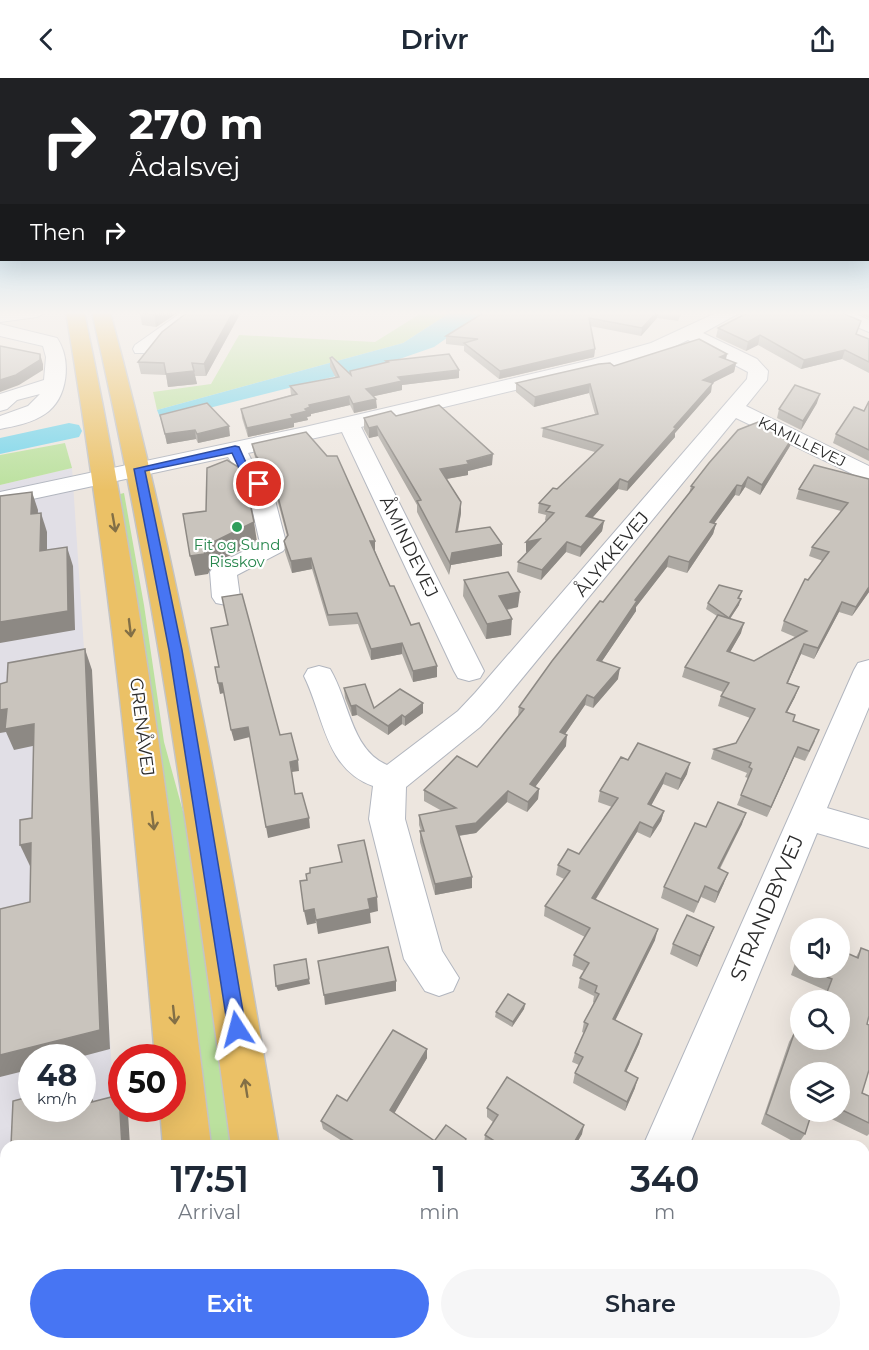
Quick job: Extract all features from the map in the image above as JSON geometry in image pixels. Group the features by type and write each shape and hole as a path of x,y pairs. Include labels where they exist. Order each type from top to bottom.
{"main road":[{"name":"GRENÅVEJ","path":"87,371 98,426 122,472 176,650 254,1140"},
{"name":"GRENÅVEJ","path":"116,371 129,420 122,472 128,615 186,1140"}],"street":[{"path":"1,417 10,396 52,384 55,371"},
{"path":"0,499 347,424 567,371"},
{"name":"ÅLYKKEVEJ","path":"392,780 469,719 486,701 735,409 757,380 756,371"},
{"name":"KAMILLEVEJ","path":"735,409 869,476"},
{"name":"ÅMINDEVEJ","path":"347,424 357,440 469,671"},
{"path":"226,597 223,572 274,546 259,484 244,468 235,449"},
{"name":"STRANDBYVEJ","path":"669,1140 869,670"},
{"path":"319,676 326,688 347,747 358,765 392,780 387,794 387,819 424,959 439,978"},
{"path":"806,816 869,834"}],"shaded area":[{"path":"72,468 110,1044 108,1044 108,1122 115,1122 117,1140 0,1140 0,485"}],"green space":[{"path":"218,371 299,371 157,410 153,392 211,384"},
{"path":"65,443 72,468 0,485 0,455"},
{"path":"124,493 144,605 164,742 187,826 233,1140 205,1140 136,597 120,494"}],"water":[{"path":"299,371 355,371 161,420 157,410"}],"building":[{"path":"0,371 22,371 16,375 0,380"},
{"path":"166,371 191,371 166,374"},
{"path":"336,371 347,371 351,375 350,371 447,371 398,377 402,381 366,389 376,399 353,404 349,396 309,405 310,407 305,409 307,411 291,415 293,418 247,428 241,409 297,394 290,386 339,377"},
{"path":"567,371 720,371 703,380 713,383 628,482 620,479 586,516 604,521 581,547 567,542 542,570 518,562 540,539 526,542 554,513 546,511 550,506 539,503 603,445 543,428 598,414 590,384 535,397 516,383"},
{"path":"795,385 820,394 803,421 779,409"},
{"path":"869,401 869,450 836,434 854,407 864,411"},
{"path":"207,403 229,426 197,434 195,430 165,434 160,415"},
{"path":"439,405 493,454 467,461 469,464 440,469 461,502 456,532 490,527 502,544 452,553 450,563 417,501 421,500 377,426 369,428 364,418 391,411 396,416"},
{"path":"758,422 793,437 762,485 748,477 742,486 737,485 710,522 716,524 689,562 669,556 635,600 637,601 597,660 620,668 594,698 587,695 560,732 567,735 530,784 539,789 528,802 508,791 476,823 456,826 472,877 435,884 420,831 424,831 419,815 456,808 424,790 457,756 477,767 524,709 519,707 552,661 600,601 603,602 694,487 691,486 709,463 738,430"},
{"path":"306,432 327,456 337,456 375,541 370,541 390,586 394,586 411,625 419,623 437,666 413,671 402,643 371,649 357,613 328,615 311,558 291,561 284,541 288,535 272,474 256,456 252,444"},
{"path":"227,460 243,470 254,522 209,544 204,554 190,556 183,514 206,511 207,468"},
{"path":"814,465 869,479 869,587 856,607 842,602 818,648 804,644 787,683 799,687 786,712 795,715 793,721 819,730 809,751 798,747 771,807 741,795 752,769 749,767 751,763 714,749 736,743 755,709 721,696 729,683 685,667 718,615 744,623 727,651 754,661 807,631 784,621 805,579 808,580 829,552 812,547 848,503 799,489"},
{"path":"32,492 31,514 41,513 40,551 67,547 68,611 0,622 0,496"},
{"path":"508,572 520,592 499,596 512,619 487,624 464,580"},
{"path":"719,585 742,591 738,598 741,599 729,618 708,603"},
{"path":"242,594 280,735 291,733 298,760 290,762 295,794 302,793 309,818 266,827 248,727 231,730 222,683 218,683 215,667 219,667 211,628 228,625 222,597"},
{"path":"85,649 100,1030 44,1044 18,1044 18,1050 0,1055 0,909 30,902 31,843 20,845 20,820 32,818 34,724 5,729 7,709 0,710 0,684 7,682 8,663"},
{"path":"365,684 374,708 400,689 423,703 405,717 402,715 388,726 356,705 351,706 344,688"},
{"path":"638,743 690,763 681,779 666,773 648,804 664,811 653,828 640,822 592,898 658,929 613,1019 642,1034 625,1071 638,1078 627,1102 575,1073 583,1057 575,1053 588,1024 584,1022 599,994 595,992 597,986 580,978 589,963 574,955 590,928 545,906 570,871 558,865 568,849 579,854 618,798 600,791 621,757 628,760"},
{"path":"718,802 746,813 718,868 728,873 718,892 705,886 698,902 664,887 695,823 706,827"},
{"path":"364,840 377,897 368,899 370,909 316,920 314,909 304,911 300,881 307,880 306,874 310,873 310,868 342,862 338,845"},
{"path":"687,915 714,927 700,956 673,944"},
{"path":"388,947 396,981 324,995 318,961"},
{"path":"861,948 869,951 867,1024 869,1025 869,1070 862,1093 869,1096 869,1123 850,1114 850,1062 790,1062 790,1122 809,1122 805,1134 766,1114 790,1045 790,1050 850,1050 850,990 828,990 832,979 830,978 850,978 850,954 858,958"},
{"path":"306,959 309,979 276,986 274,965"},
{"path":"508,994 525,1004 513,1022 496,1012"},
{"path":"393,1030 427,1049 390,1110 433,1140 352,1140 321,1121 337,1095 347,1101"},
{"path":"507,1077 584,1125 575,1140 493,1140 485,1135 498,1115 487,1108"},
{"path":"108,1098 108,1122 121,1122 122,1140 11,1140 13,1101 18,1100 18,1122 96,1122 96,1101"},
{"path":"446,1125 466,1139 465,1140 435,1140"}],"waterway":[{"path":"0,446 69,431"}],"place":[{"name":"Fit og Sund Risskov","path":"237,527"}],"route":[{"path":"237,1029 176,650 139,469 235,449 244,468 259,484"}]}
